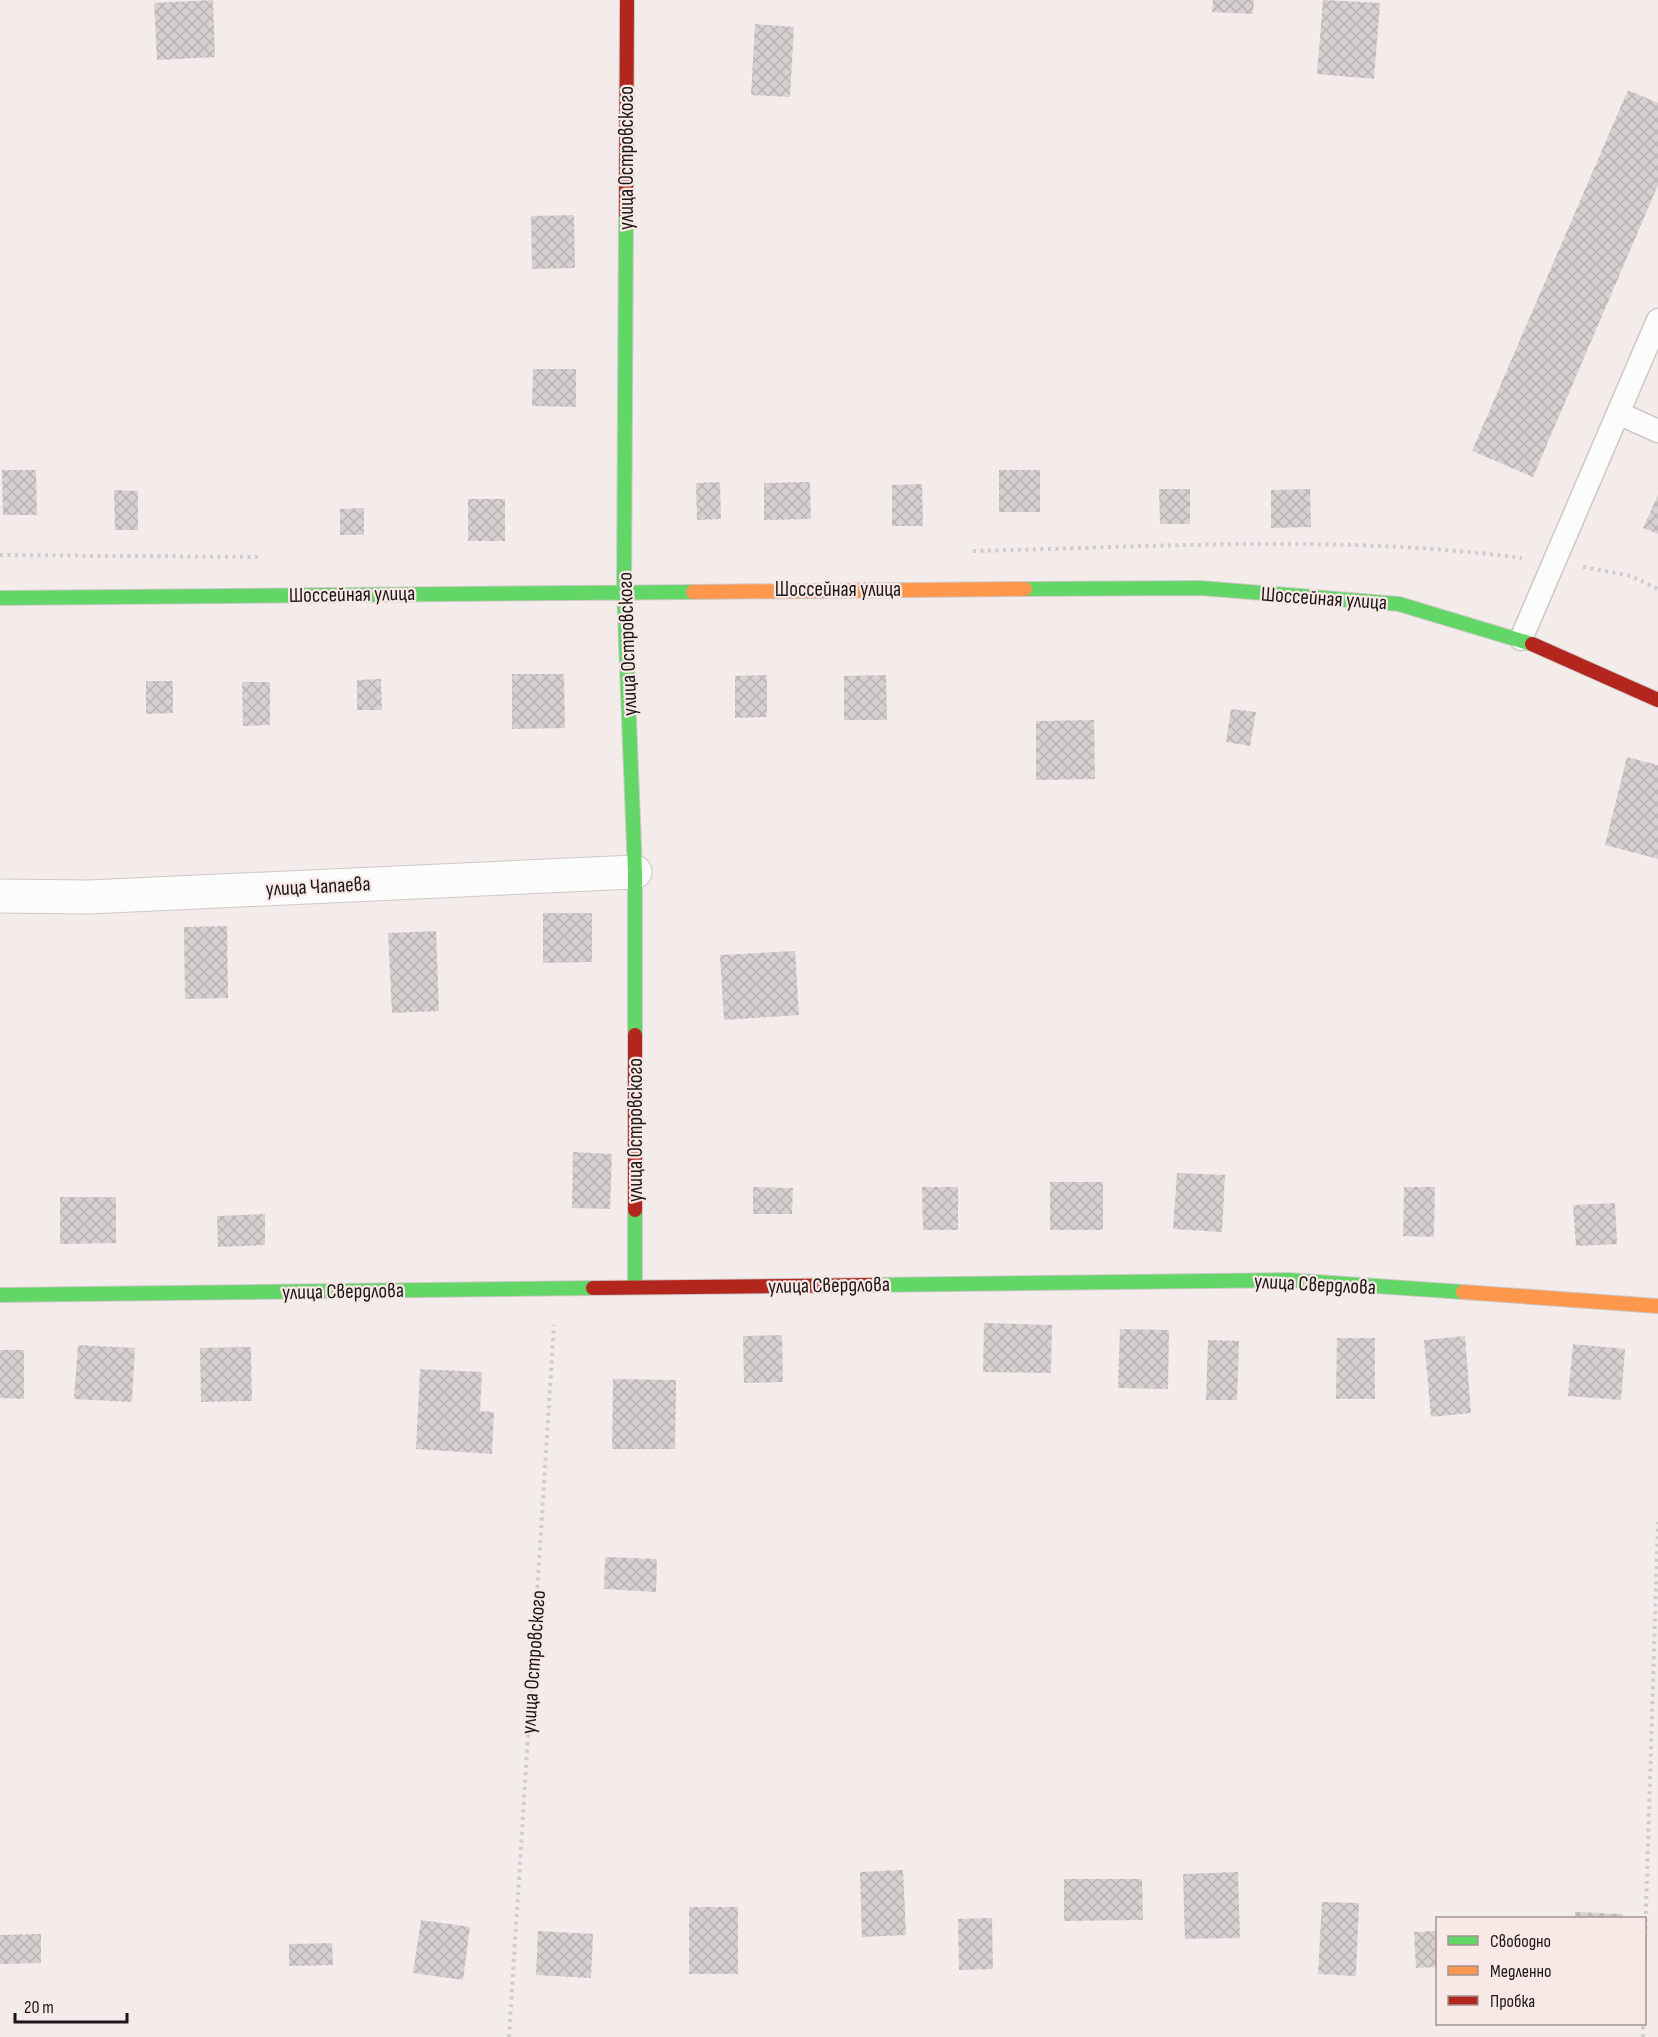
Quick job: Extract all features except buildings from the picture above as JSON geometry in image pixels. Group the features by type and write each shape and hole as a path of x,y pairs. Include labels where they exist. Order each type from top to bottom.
{"street":[{"name":"улица Островского","path":"627,0 624,591 635,872 635,1287"},
{"name":"Шоссейная улица","path":"0,598 1200,588 1400,604 1521,639 1658,700"},
{"name":"улица Чапаева","path":"0,896 101,896 635,872"},
{"name":"улица Свердлова","path":"0,1295 1288,1280 1658,1306"}],"lane":[{"path":"1521,639 1658,320"},
{"path":"1618,413 1658,431"}],"path":[{"name":"улица Островского","path":"509,2037 556,1288"},
{"path":"1646,1917 1658,1522"}],"traffic: fast":[{"path":"626,213 624,591 635,872 635,1035"},
{"path":"1025,589 1200,588 1399,604 1532,644"},
{"path":"0,598 693,592"},
{"path":"635,1210 635,1287"},
{"path":"870,1285 1288,1280 1463,1292"},
{"path":"0,1295 593,1288"}],"traffic: slow":[{"path":"693,592 1025,589"},
{"path":"1463,1292 1658,1306"}],"traffic: jam":[{"path":"626,213 627,0"},
{"path":"1532,644 1658,700"},
{"path":"635,1035 635,1210"},
{"path":"593,1288 870,1285"}]}
